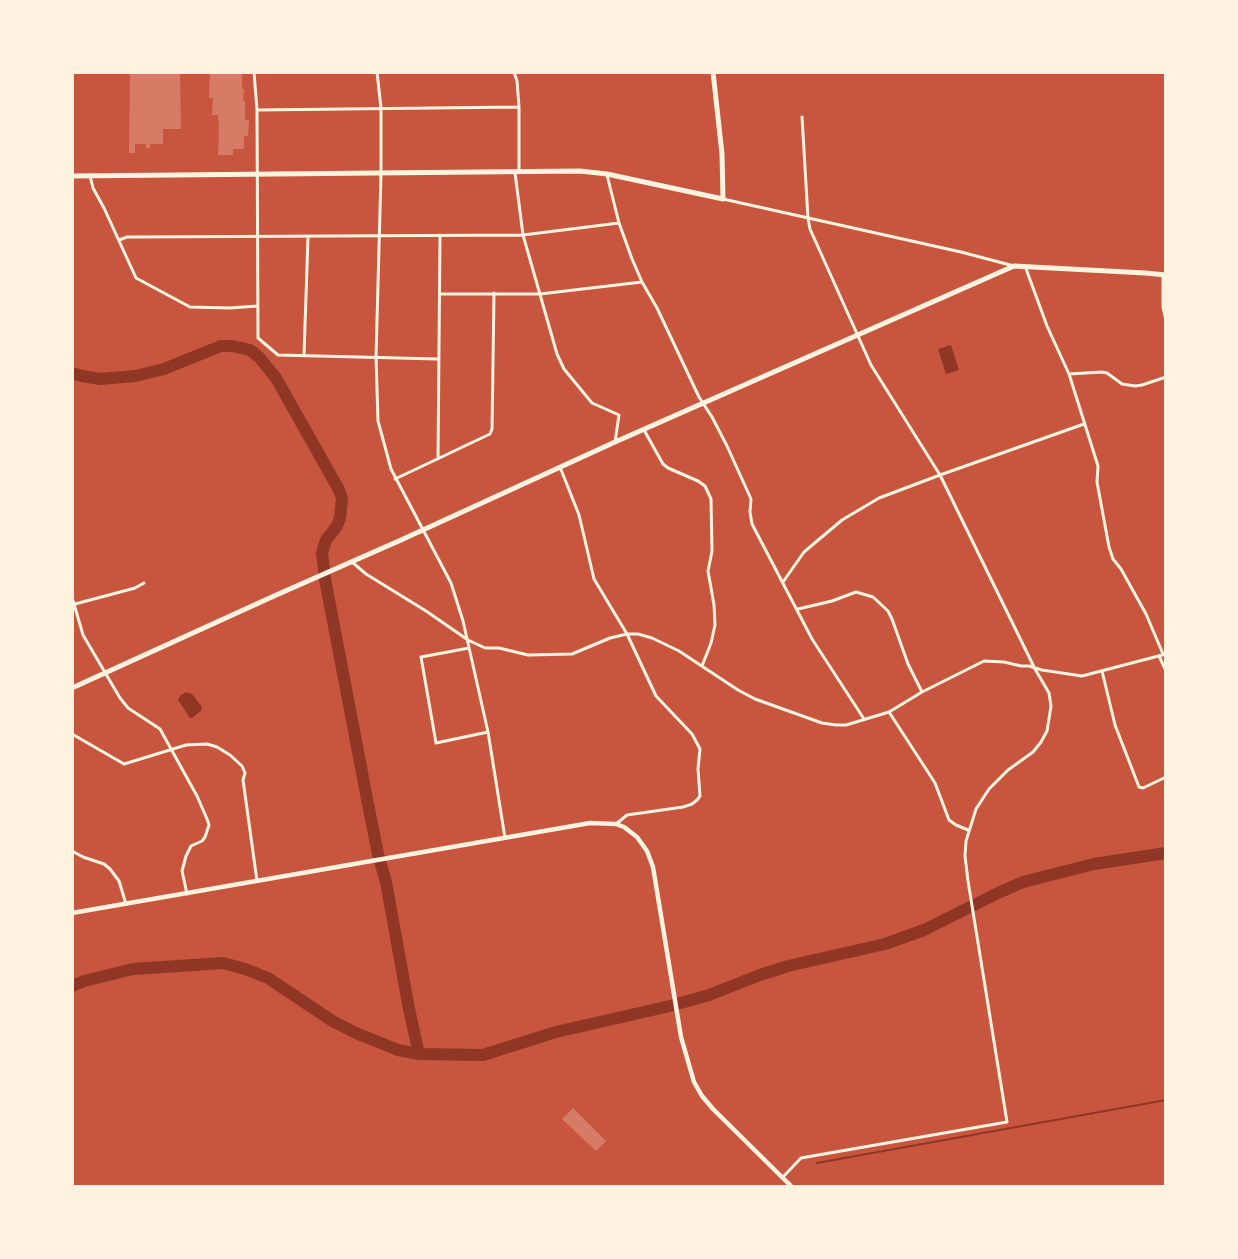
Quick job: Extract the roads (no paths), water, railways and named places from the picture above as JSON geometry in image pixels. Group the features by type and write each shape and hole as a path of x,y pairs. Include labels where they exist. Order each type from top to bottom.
{"main road":[{"path":"72,176 580,171 607,174 723,199 722,154 713,72"},
{"path":"72,688 989,275 1014,266 1025,266 1164,275"}],"street":[{"path":"254,72 257,110 258,338 278,355 438,359"},
{"path":"377,72 381,108 380,236 376,358 378,421 386,454 395,479 451,583 468,640 488,732 505,838"},
{"path":"514,72 517,81 519,107 517,173 523,235 557,354 564,368 592,403 619,414 615,442"},
{"path":"257,110 519,107"},
{"path":"782,1178 801,1158 1007,1122 965,856 968,830 976,809 989,789 1008,770 1033,752 1042,742 1047,731 1051,706 1049,693 1035,669 940,475 871,365 810,229 802,116"},
{"path":"607,174 619,223 642,282 735,463 751,499 750,512 752,524 812,639 864,719"},
{"path":"90,176 93,188 136,278 176,300 198,308 258,306"},
{"path":"723,199 961,252 1014,266"},
{"path":"119,240 127,237 523,235 619,223"},
{"path":"438,459 440,236"},
{"path":"304,355 308,237"},
{"path":"352,562 366,574 426,611 468,640 486,648 499,648 528,655 572,654 610,638 626,634 638,634 652,638 679,651 754,699 822,723 846,725 889,712 922,692 984,661 993,660 1082,676 1164,654 1146,614 1113,559 1097,482 1098,466 1068,374 1047,326 1025,266"},
{"path":"1164,275 1162,307 1166,321"},
{"path":"440,294 540,294 642,282"},
{"path":"395,479 490,434 492,429 494,293"},
{"path":"1068,374 1102,372 1107,373 1122,384 1135,386 1142,386 1166,377"},
{"path":"783,582 804,552 842,520 878,498 1084,424"},
{"path":"644,430 662,464 698,481 704,486 711,499 712,551 708,571 714,604 715,625 711,643 702,666"},
{"path":"560,468 579,515 594,579 626,634 656,696 697,741 700,749 698,769 700,796 692,804 628,815 616,824"},
{"path":"75,604 135,588 144,583"},
{"path":"798,609 832,601 856,592 874,597 888,611 892,618 908,664 922,692"},
{"path":"72,597 83,635 120,698 128,708 160,729 197,796 209,825 205,837 202,841 191,846 186,856 182,871 187,894"},
{"path":"469,648 421,657 436,743 488,732"},
{"path":"1159,656 1166,671"},
{"path":"1102,671 1115,725 1139,787 1143,788 1166,777"},
{"path":"889,712 926,768 949,820 968,830"},
{"path":"72,734 124,764 186,744 207,744 224,750 242,766 246,773 243,780 257,881"},
{"path":"72,913 590,823 616,824 637,837 650,858 653,867 678,1018 688,1066 694,1082 702,1096 713,1109 791,1186"},
{"path":"72,851 110,868 119,881 126,904"}],"waterway":[{"path":"72,373 100,379 135,376 164,369 221,346 232,346 250,350 259,357 276,378 338,488 342,498 340,518 337,526 326,540 322,553 325,579 367,799 378,854 386,882 419,1054"},
{"path":"72,986 84,981 133,969 223,963 268,978 334,1022 398,1050 419,1054 483,1055 556,1032 670,1006 709,995 788,966 885,944 924,930 1023,882 1094,864 1166,853"},
{"path":"72,979 84,981"},
{"path":"817,1163 1166,1100"}]}
